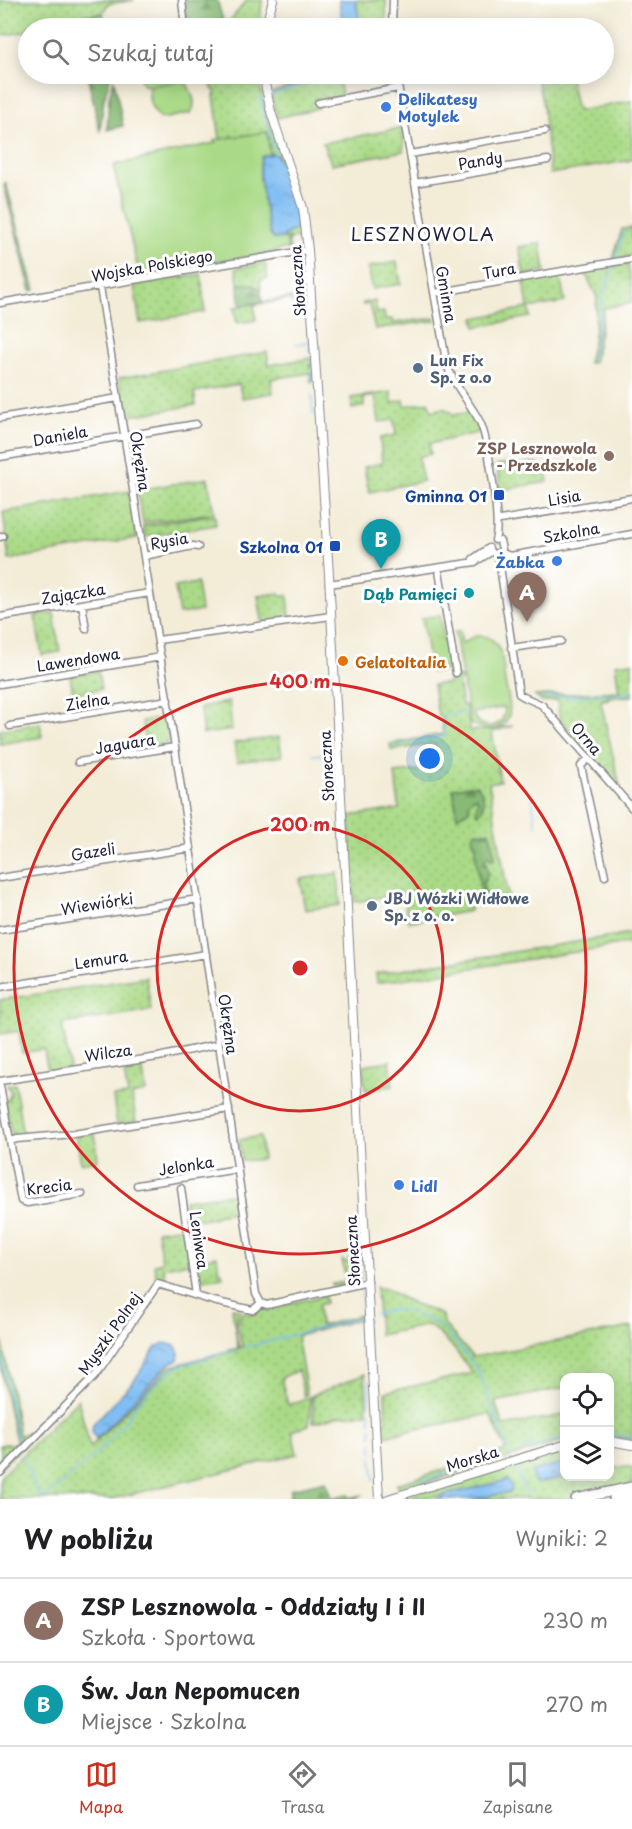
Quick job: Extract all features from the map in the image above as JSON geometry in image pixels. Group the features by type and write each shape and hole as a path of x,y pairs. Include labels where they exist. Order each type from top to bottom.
{"highway":[{"path":"576,1499 632,1487"},
{"path":"614,1499 632,1496"}],"main road":[{"path":"268,18 273,0"},
{"name":"Słoneczna","path":"266,84 271,112 303,208 308,250 331,616 379,1499"},
{"path":"614,1442 632,1444"},
{"name":"Morska","path":"388,1499 560,1446"}],"street":[{"path":"182,0 184,18"},
{"path":"392,18 393,0"},
{"name":"Gminna","path":"397,84 448,371 477,417 484,434 502,530 497,541"},
{"path":"318,103 398,88"},
{"path":"410,154 545,131"},
{"name":"Pandy","path":"415,183 548,160"},
{"name":"Wojska Polskiego","path":"0,303 308,250"},
{"name":"Tura","path":"435,292 632,260"},
{"name":"Okrężna","path":"100,287 168,700 256,1294 261,1303"},
{"path":"0,418 118,398"},
{"name":"Daniela","path":"0,457 196,424"},
{"name":"Lisia","path":"500,520 632,498"},
{"name":"Gminna","path":"497,509 497,541"},
{"path":"631,534 632,542"},
{"name":"Szkolna","path":"496,551 515,554 631,534"},
{"path":"496,551 490,543 497,541 496,551 512,648 561,641"},
{"name":"Rysia","path":"144,556 193,546 198,547"},
{"path":"329,584 475,562 496,551"},
{"path":"439,571 456,673"},
{"name":"Zajączka","path":"0,617 150,593"},
{"path":"82,604 86,629"},
{"path":"158,640 331,616"},
{"name":"Orna","path":"512,648 518,692 524,698 542,705 632,808"},
{"name":"Lawendowa","path":"0,684 161,657"},
{"name":"Zielna","path":"10,726 168,700"},
{"name":"Jaguara","path":"78,762 175,747"},
{"path":"589,759 581,766 605,876"},
{"name":"Gazeli","path":"0,878 190,848"},
{"name":"Wiewiórki","path":"0,930 198,898"},
{"name":"Lemura","path":"0,987 206,954"},
{"name":"Wilcza","path":"0,1081 158,1057 219,1044"},
{"path":"0,1086 11,1141 128,1126 229,1109"},
{"name":"Krecia","path":"11,1141 22,1202 82,1194"},
{"name":"Jelonka","path":"137,1185 238,1169"},
{"name":"Leniwca","path":"181,1188 196,1295"},
{"path":"261,1303 267,1305 368,1282"},
{"name":"Myszki Polnej","path":"0,1473 95,1376 157,1284 252,1310 261,1303"}],"green space":[{"path":"0,0 135,0 108,4 103,13 75,18 18,18 18,33 0,36"},
{"path":"184,0 217,0 222,18 186,18"},
{"path":"247,0 262,0 261,18 232,18"},
{"path":"356,0 386,0 386,18 359,18"},
{"path":"103,13 104,18 74,18"},
{"path":"89,84 108,84 100,132"},
{"path":"113,84 115,84 123,126 107,130 109,97"},
{"path":"143,84 168,84 160,86"},
{"path":"187,84 193,97 194,105 191,113 161,119 151,104 150,86"},
{"path":"212,84 260,84 267,114 292,186 300,220 302,233 300,243 299,239 293,238 290,241 288,236 290,250 288,250 284,235 295,230 278,156 270,154 267,132 220,139 215,90 212,89"},
{"path":"297,84 340,84 342,96 316,99 318,108 277,118 271,93"},
{"path":"538,84 571,84 577,111 632,101 632,160 550,174 543,106"},
{"path":"401,128 403,151 331,164 323,143"},
{"path":"267,132 270,154 262,156 260,163 262,194 270,234 274,239 286,238 288,248 265,254 139,273 114,169 115,165 215,143 214,140"},
{"path":"6,183 35,290 31,291 4,186"},
{"path":"632,228 632,256 613,259 622,229"},
{"path":"541,243 545,271 524,275 519,247"},
{"path":"397,262 401,284 372,289 368,267"},
{"path":"265,263 268,278 260,280 261,289 247,284 238,284 236,268"},
{"path":"628,264 632,303 604,308 594,362 588,363 594,337 597,297 584,271"},
{"path":"201,274 205,312 140,323 134,285"},
{"path":"560,275 565,302 529,308 530,317 476,327 474,318 528,308 524,281"},
{"path":"238,284 252,284 261,289 262,302 241,306"},
{"path":"306,292 307,301 291,303 290,299 254,305 256,320 237,323 234,307 294,297 294,295"},
{"path":"375,301 377,313 384,312 385,320 392,319 393,323 434,318 435,321 375,329 369,304 363,305 363,303"},
{"path":"267,352 269,365 312,358 312,365 309,365 312,367 313,382 311,382 310,373 271,379 273,393 242,398 239,384 194,392 196,405 125,417 119,378"},
{"path":"391,392 392,403 404,400 405,406 428,402 432,411 444,408 453,415 470,412 481,432 429,444 431,454 418,457 423,481 369,492 364,467 382,463 380,438 396,435 394,420 379,422 375,396 364,398 364,406 352,409 351,398"},
{"path":"516,462 517,465 533,462 538,463 540,468 545,467 548,482 500,490 497,465"},
{"path":"208,478 214,513 143,523 137,490"},
{"path":"129,491 137,538 9,560 3,512"},
{"path":"215,516 216,525 144,537 143,526"},
{"path":"197,583 201,611 179,614 175,587"},
{"path":"279,593 280,596 288,595 290,620 265,623 262,620 258,596"},
{"path":"54,613 60,652 42,655 35,615"},
{"path":"440,615 449,670 431,672 422,618"},
{"path":"460,631 462,644 471,638 483,636 490,638 499,648 510,707 507,719 498,727 489,730 470,724 455,632","holes":["505,707 502,720 497,724 487,726 481,724 472,713"]},
{"path":"632,662 632,696 608,697 601,703 621,791 560,720 557,700 542,702 535,696 619,691 615,664"},
{"path":"98,671 101,689 73,693 70,676"},
{"path":"448,677 461,678 458,681 462,705 466,705 470,731 513,726 492,732 500,781 489,783 509,901 486,904 483,883 485,858 489,855 494,859 495,857 490,833 478,831 473,840 476,846 483,904 470,906 470,911 408,922 403,894 354,902 349,816 399,809 395,773 440,768 435,744 391,750 390,744 443,734 433,685 449,683"},
{"path":"229,702 232,730 203,734 200,709"},
{"path":"165,717 169,740 166,744 146,748 142,721"},
{"path":"40,723 42,737 0,744 0,730"},
{"path":"279,737 282,756 237,762 234,743"},
{"path":"477,785 484,800 483,808 478,814 476,811 478,800 476,797 473,798 469,803 469,810 457,817 453,788"},
{"path":"476,831 481,833 489,831 495,857 493,860 489,855 485,858 488,875 483,883 486,902 483,904 476,846 472,837"},
{"path":"338,873 340,905 305,910 300,879"},
{"path":"632,933 632,943 377,983 376,974"},
{"path":"146,977 151,1010 62,1024 70,1068 48,1072 44,1049 22,1053 19,1031 0,1034 0,1000"},
{"path":"390,1061 393,1086 365,1090 363,1065"},
{"path":"142,1064 146,1092 132,1095 136,1122 117,1124 113,1097 128,1095 123,1067"},
{"path":"15,1084 23,1137 12,1135 5,1105 11,1092 7,1085"},
{"path":"95,1133 98,1160 81,1163 76,1135"},
{"path":"260,1136 263,1159 242,1161 239,1140"},
{"path":"237,1193 240,1211 187,1221 184,1200"},
{"path":"184,1227 189,1263 163,1267 168,1285 157,1281 154,1264 162,1262 157,1231"},
{"path":"217,1256 219,1272 222,1272 223,1277 196,1281 193,1260"},
{"path":"358,1257 360,1280 333,1286 332,1284 346,1282 342,1259 348,1262 349,1258"},
{"path":"376,1287 386,1289 442,1315 443,1323 473,1357 632,1327 632,1440 614,1438 614,1373 560,1373 560,1389 495,1402 503,1426 560,1416 560,1442 399,1491 397,1484 506,1450 490,1414 384,1436 385,1392 473,1373 451,1345 429,1325 379,1335"},
{"path":"324,1296 326,1303 318,1305 321,1326 361,1315 361,1319 297,1336 307,1394 304,1396 298,1370 281,1378 288,1405 311,1396 309,1425 292,1431 297,1454 112,1499 0,1499 0,1477 78,1399 90,1447 170,1367 238,1348 232,1308 241,1310 236,1324 239,1348 242,1346 239,1324 244,1312 254,1314 263,1309"},
{"path":"0,1339 2,1339 19,1435 37,1431 0,1469 0,1445 17,1443 5,1392"},
{"path":"365,1374 367,1413 337,1416 313,1423 313,1395"},
{"path":"560,1448 560,1464 532,1471 537,1483 560,1478 560,1481 614,1481 614,1468 632,1467 632,1484 564,1499 474,1499 510,1492 508,1480 441,1496 403,1499 403,1497"},
{"path":"326,1481 331,1498 348,1494 349,1498 363,1495 353,1499 289,1499 291,1489"}],"water":[{"path":"339,0 356,0 359,18 342,18"},
{"path":"274,154 278,158 289,185 295,206 297,226 295,230 284,235 284,238 274,239 270,234 262,194 260,163 262,156"},
{"path":"164,1343 176,1346 179,1353 178,1360 170,1363 96,1439 92,1431 93,1424 134,1381 156,1347"},
{"path":"560,1464 560,1478 537,1483 534,1481 532,1471"},
{"path":"508,1480 512,1489 510,1492 474,1499 436,1499 441,1496"}],"waterway":[{"path":"272,95 303,84"},
{"path":"260,98 275,155"},
{"path":"616,259 624,232"},
{"path":"302,263 304,286"},
{"path":"592,361 603,295 613,267"},
{"path":"295,296 305,294 305,300"},
{"path":"296,344 309,342 306,307"},
{"path":"309,347 310,354"},
{"path":"310,359 311,363"},
{"path":"311,369 312,381"},
{"path":"312,395 313,415"},
{"path":"540,698 632,693"},
{"path":"391,746 444,736 444,715 465,712"},
{"path":"313,755 328,754"},
{"path":"532,796 536,826"},
{"path":"358,1242 359,1251"},
{"path":"359,1257 361,1278"},
{"path":"362,1291 363,1308"},
{"path":"375,1314 397,1309 406,1311 436,1323 446,1332 477,1368 511,1456"},
{"path":"363,1315 367,1365"},
{"path":"243,1348 363,1317"},
{"path":"0,1347 20,1449"},
{"path":"22,1456 38,1494 45,1497 99,1451 126,1421 148,1391 167,1374 181,1365 236,1350"},
{"path":"369,1381 369,1405"},
{"path":"370,1412 370,1421"},
{"path":"371,1428 371,1436"},
{"path":"614,1435 632,1437"},
{"path":"521,1450 560,1439"},
{"path":"372,1443 372,1452"},
{"path":"400,1489 503,1455"},
{"path":"372,1458 374,1480"},
{"path":"514,1464 528,1498"},
{"path":"389,1493 395,1491"}],"place":[{"name":"Delikatesy Motylek","path":"386,107"},
{"name":"Lun Fix Sp. z o.o","path":"418,368"},
{"name":"ZSP Lesznowola - Przedszkole","path":"609,456"},
{"name":"Gminna 01","path":"499,495"},
{"name":"Szkolna 01","path":"335,546"},
{"name":"Żabka","path":"557,561"},
{"name":"Św. Jan Nepomucen","path":"381,569"},
{"name":"Dąb Pamięci","path":"469,593"},
{"name":"ZSP Lesznowola - Oddziały I i II","path":"527,622"},
{"name":"GelatoItalia","path":"343,661"},
{"name":"JBJ Wózki Widłowe Sp. z o. o.","path":"372,906"},
{"name":"Lidl","path":"399,1185"}],"district":[{"name":"LESZNOWOLA","path":"423,233"}]}
